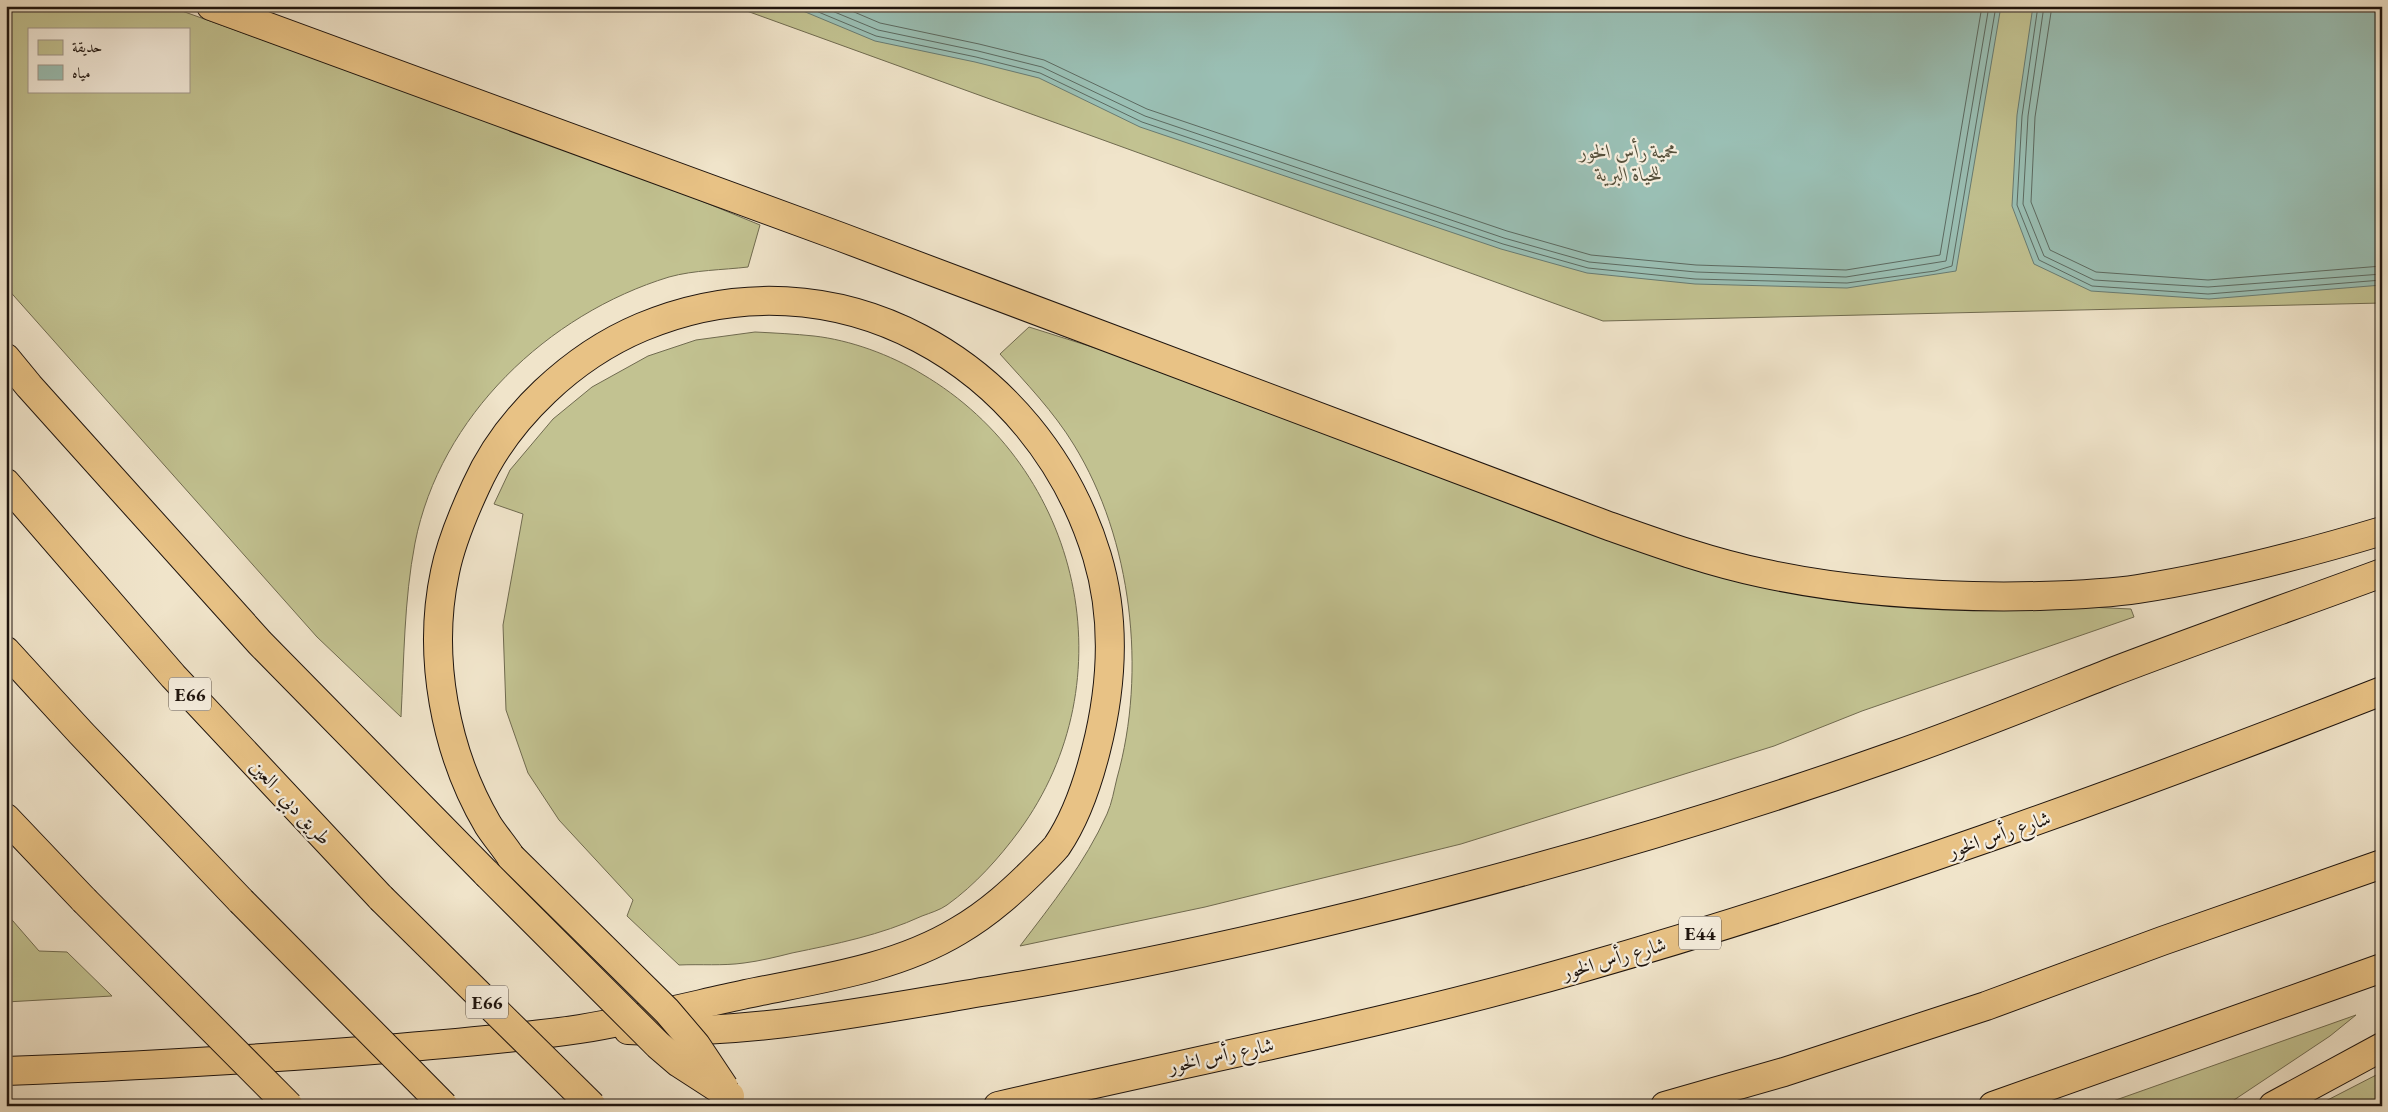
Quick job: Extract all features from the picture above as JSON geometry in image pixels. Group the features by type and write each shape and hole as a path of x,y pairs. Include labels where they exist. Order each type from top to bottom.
{"highway":[{"path":"212,6 841,237 1606,525 1685,553 1762,573 1833,585 1904,593 1980,598 2136,590 2218,575 2296,556 2382,530"},
{"path":"6,1071 230,1061 466,1042 584,1028 861,970 914,953 954,934 990,911 1056,848 1076,810 1088,778 1102,729 1109,684 1110,642 1107,608 1097,558 1068,486 1041,443 1014,410 984,382 952,358 908,332 877,319 834,306 756,300 706,306 665,318 626,334 582,361 542,394 508,433 480,476 459,524 445,573 438,624 440,676 449,726 465,775 487,824 511,857 667,1011 696,1045 735,1101"},
{"path":"6,358 260,644 658,1045 679,1063 735,1101"},
{"name":"طريق دبي - العين","path":"6,483 173,676 382,898 592,1106"},
{"path":"584,1028 664,1032 744,1028 830,1017 1095,974 1276,934 1453,891 1664,831 1892,757 2001,717 2110,673 2382,573"},
{"path":"6,651 81,733 241,901 444,1106"},
{"name":"شارع رأس الخور","path":"998,1106 1376,1021 1575,970 1788,906 2154,779 2382,691"},
{"path":"6,818 84,900 289,1106"},
{"path":"1664,1106 1784,1072 1986,1006 2162,941 2382,864"},
{"path":"1993,1106 2382,968"},
{"path":"2273,1106 2305,1086 2382,1047"}],"green space":[{"path":"6,6 168,6 626,170 760,225 748,267 669,277 624,294 582,316 542,344 506,376 474,413 448,453 428,497 415,543 407,608 401,717 317,637 6,287"},
{"name":"محمية رأس الخور للحياة البرية","path":"733,6 2382,6 2382,303 1603,321"},
{"path":"1029,327 1146,364 1626,544 2088,607 2131,609 2134,617 1862,711 1774,746 1461,844 1205,907 1020,946 1056,899 1078,866 1109,810 1126,737 1131,694 1132,651 1128,607 1121,564 1109,522 1094,482 1074,445 1058,421 1000,354"},
{"path":"755,332 814,336 842,341 870,349 910,367 977,414 1020,464 1052,520 1072,581 1079,645 1073,710 1053,772 1019,831 986,871 947,905 891,929 825,946 744,963 679,965 627,916 633,900 559,820 528,773 506,710 503,625 523,514 494,504 510,470 553,419 592,387 648,356 696,340"},
{"path":"6,913 39,951 67,952 112,996 6,1002"},
{"path":"2356,1015 2330,1036 2225,1106 2099,1106"},
{"path":"2382,1072 2382,1106 2316,1106"}],"water":[{"path":"791,6 2001,6 1956,271 1847,288 1695,284 1587,273 1501,249 1140,127 1039,78 975,62 875,41"},
{"path":"2033,6 2382,6 2382,285 2209,299 2091,291 2034,264 2012,206 2017,115"}]}
